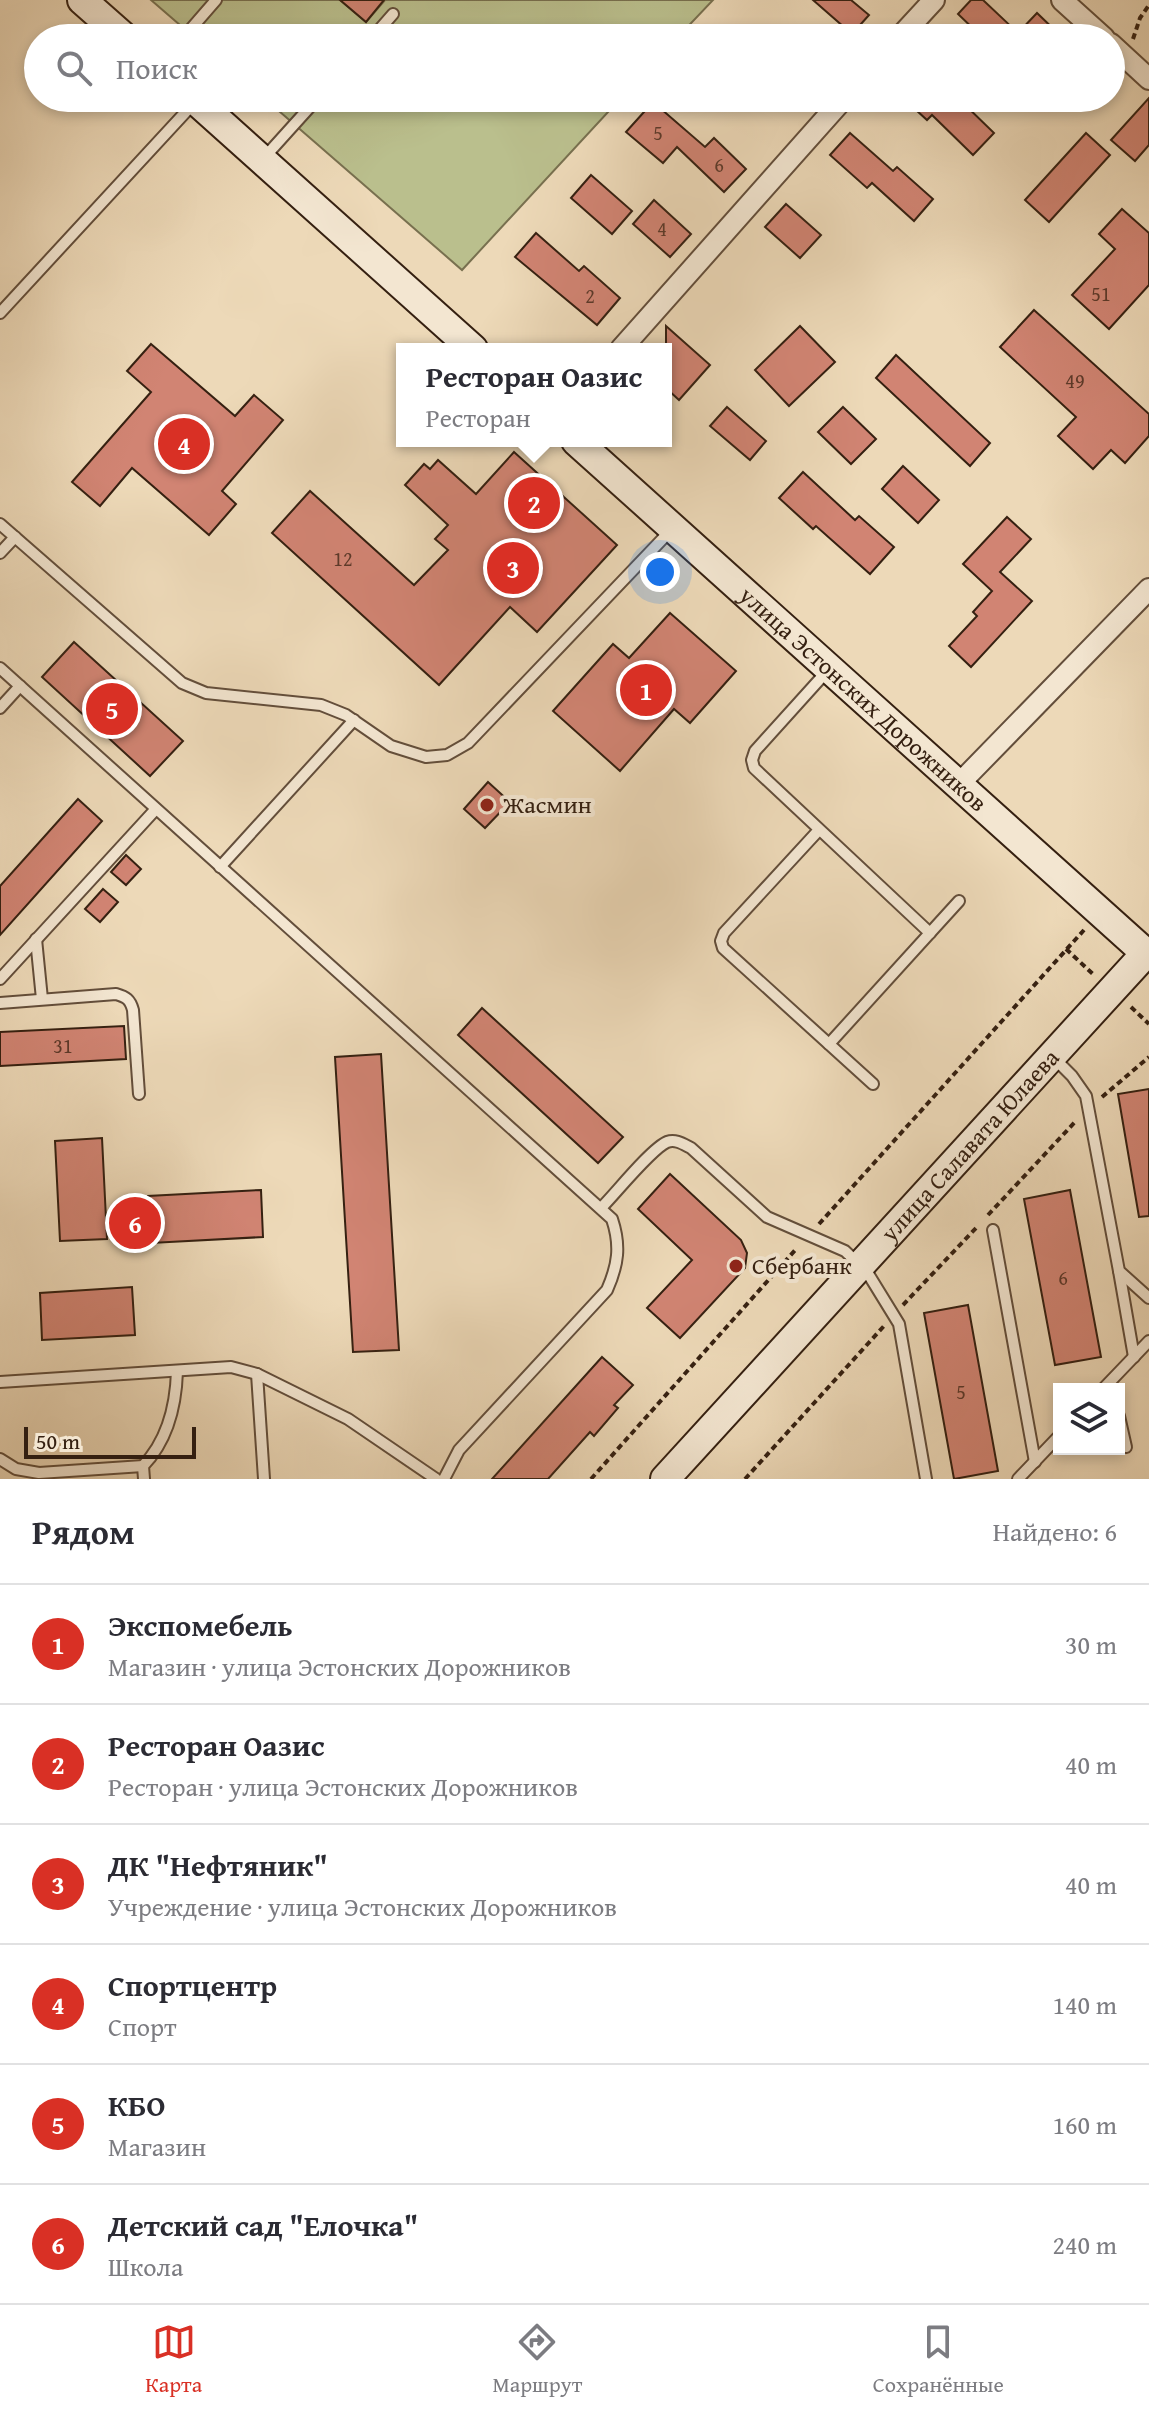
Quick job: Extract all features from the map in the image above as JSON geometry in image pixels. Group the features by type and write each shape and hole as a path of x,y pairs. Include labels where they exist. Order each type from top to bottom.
{"main road":[{"path":"82,0 109,24"},
{"path":"209,112 466,343"},
{"name":"улица Эстонских Дорожников","path":"583,447 1148,953"},
{"name":"улица Салавата Юлаева","path":"665,1479 1148,953"}],"street":[{"path":"912,24 934,0"},
{"path":"1062,0 1089,24"},
{"path":"1127,59 1149,79"},
{"path":"626,343 832,112"},
{"path":"959,784 1149,589"}],"lane":[{"path":"195,24 216,0"},
{"path":"384,24 393,14"},
{"path":"0,312 183,112"},
{"path":"262,160 305,112"},
{"path":"0,524 182,683 206,693 321,705 354,720 391,746 426,757 447,755 468,743 673,528"},
{"path":"0,553 15,537"},
{"path":"0,668 612,1219 619,1238 615,1271 607,1290 459,1450 444,1479"},
{"path":"830,668 755,751 752,760 754,768 760,777 930,933"},
{"path":"0,708 20,686"},
{"path":"220,867 354,720"},
{"path":"0,979 155,810"},
{"path":"818,831 724,933 721,941 723,948 873,1084"},
{"path":"829,1044 959,901"},
{"path":"36,939 42,999"},
{"path":"0,1003 116,994 130,1001 139,1094"},
{"path":"1052,1056 1080,1086 1089,1107 1134,1357"},
{"path":"602,1207 657,1150 668,1141 680,1142 691,1148 767,1217 845,1251 860,1264 899,1324 926,1479"},
{"path":"993,1230 1035,1462"},
{"path":"1119,1271 1149,1298"},
{"path":"1110,1383 1149,1341"},
{"path":"0,1382 231,1367 257,1374 348,1419 436,1479"},
{"path":"0,1459 16,1469 43,1476 143,1466 154,1454 172,1413 177,1371"},
{"path":"257,1374 264,1479"},
{"path":"1018,1479 1053,1442"},
{"path":"1125,1443 1126,1447"},
{"path":"143,1466 144,1479"}],"path":[{"path":"1127,59 1140,18 1149,5"},
{"path":"591,1479 1086,928"},
{"path":"745,1479 1089,1107 1149,1057"}],"green space":[{"path":"151,0 340,0 366,22 385,0 713,0 690,24 179,24"},
{"path":"280,112 608,112 462,270"}],"building":[{"path":"340,0 384,0 366,22"},
{"path":"813,0 851,0 869,15 861,24 841,24"},
{"path":"971,0 983,0 1008,24 968,24 958,14"},
{"path":"1037,13 1048,24 1027,24"},
{"path":"1149,98 1149,145 1135,161 1111,140"},
{"path":"644,112 665,112 705,147 714,138 746,169 724,192 677,147 663,163 626,132"},
{"path":"918,112 972,112 994,133 973,155 932,115 927,120"},
{"path":"850,133 893,171 897,167 933,199 914,221 872,183 867,188 830,155"},
{"path":"1086,133 1110,155 1049,222 1025,200"},
{"path":"591,175 632,211 612,234 571,198"},
{"path":"654,200 691,234 670,257 633,224"},
{"path":"786,204 821,235 800,258 765,227"},
{"path":"1122,209 1149,233 1149,285 1109,329 1072,295 1115,249 1099,234"},
{"path":"536,233 579,271 584,266 620,298 597,325 515,257"},
{"path":"1034,310 1149,414 1149,436 1125,463 1111,450 1093,469 1058,436 1076,417 1000,347"},
{"path":"666,326 710,365 679,400 672,394 672,343 666,343"},
{"path":"800,326 835,362 789,406 755,370"},
{"path":"151,344 235,416 254,395 283,420 222,491 236,504 209,535 132,468 100,506 72,482 151,392 127,371"},
{"path":"896,355 990,443 970,466 876,378"},
{"path":"727,407 766,441 750,460 710,426"},
{"path":"843,407 876,439 851,464 818,432"},
{"path":"514,452 617,545 537,632 510,607 439,685 272,533 310,491 414,585 448,550 435,539 448,525 405,485 424,464 430,469 438,460 476,494"},
{"path":"903,466 939,500 918,523 882,489"},
{"path":"803,472 855,520 859,516 894,547 870,574 779,498"},
{"path":"1007,517 1031,539 1000,572 1032,601 971,667 949,646 977,616 973,612 992,591 963,564"},
{"path":"670,613 736,671 690,723 674,709 620,771 553,711 613,644 629,658"},
{"path":"74,642 183,741 150,776 42,677"},
{"name":"Жасмин","path":"488,782 510,802 485,828 464,809"},
{"path":"78,799 102,821 0,935 0,886"},
{"path":"126,855 141,869 126,885 111,872"},
{"path":"103,889 118,902 100,922 85,909"},
{"path":"482,1008 623,1137 598,1163 458,1035"},
{"path":"124,1026 126,1059 0,1066 0,1032"},
{"path":"381,1054 399,1350 353,1352 335,1057"},
{"path":"1149,1089 1149,1216 1139,1217 1118,1094"},
{"path":"102,1138 107,1239 60,1241 55,1141"},
{"path":"670,1174 741,1240 747,1253 745,1268 680,1338 647,1308 692,1260 638,1209"},
{"path":"261,1190 263,1237 151,1243 148,1196"},
{"path":"1070,1190 1101,1357 1055,1365 1024,1199"},
{"path":"132,1287 135,1335 42,1340 40,1293"},
{"path":"968,1305 998,1471 954,1479 924,1313"},
{"path":"602,1357 633,1385 614,1405 618,1408 594,1436 590,1432 548,1479 492,1479"}],"place":[{"name":"Спортцентр","path":"184,444"},
{"name":"Ресторан Оазис","path":"534,503"},
{"name":"ДК \"Нефтяник\"","path":"513,568"},
{"name":"Экспомебель","path":"646,690"},
{"name":"КБО","path":"112,709"},
{"name":"Жасмин","path":"487,805"},
{"name":"Детский сад \"Елочка\"","path":"135,1223"},
{"name":"Сбербанк","path":"736,1266"}]}
